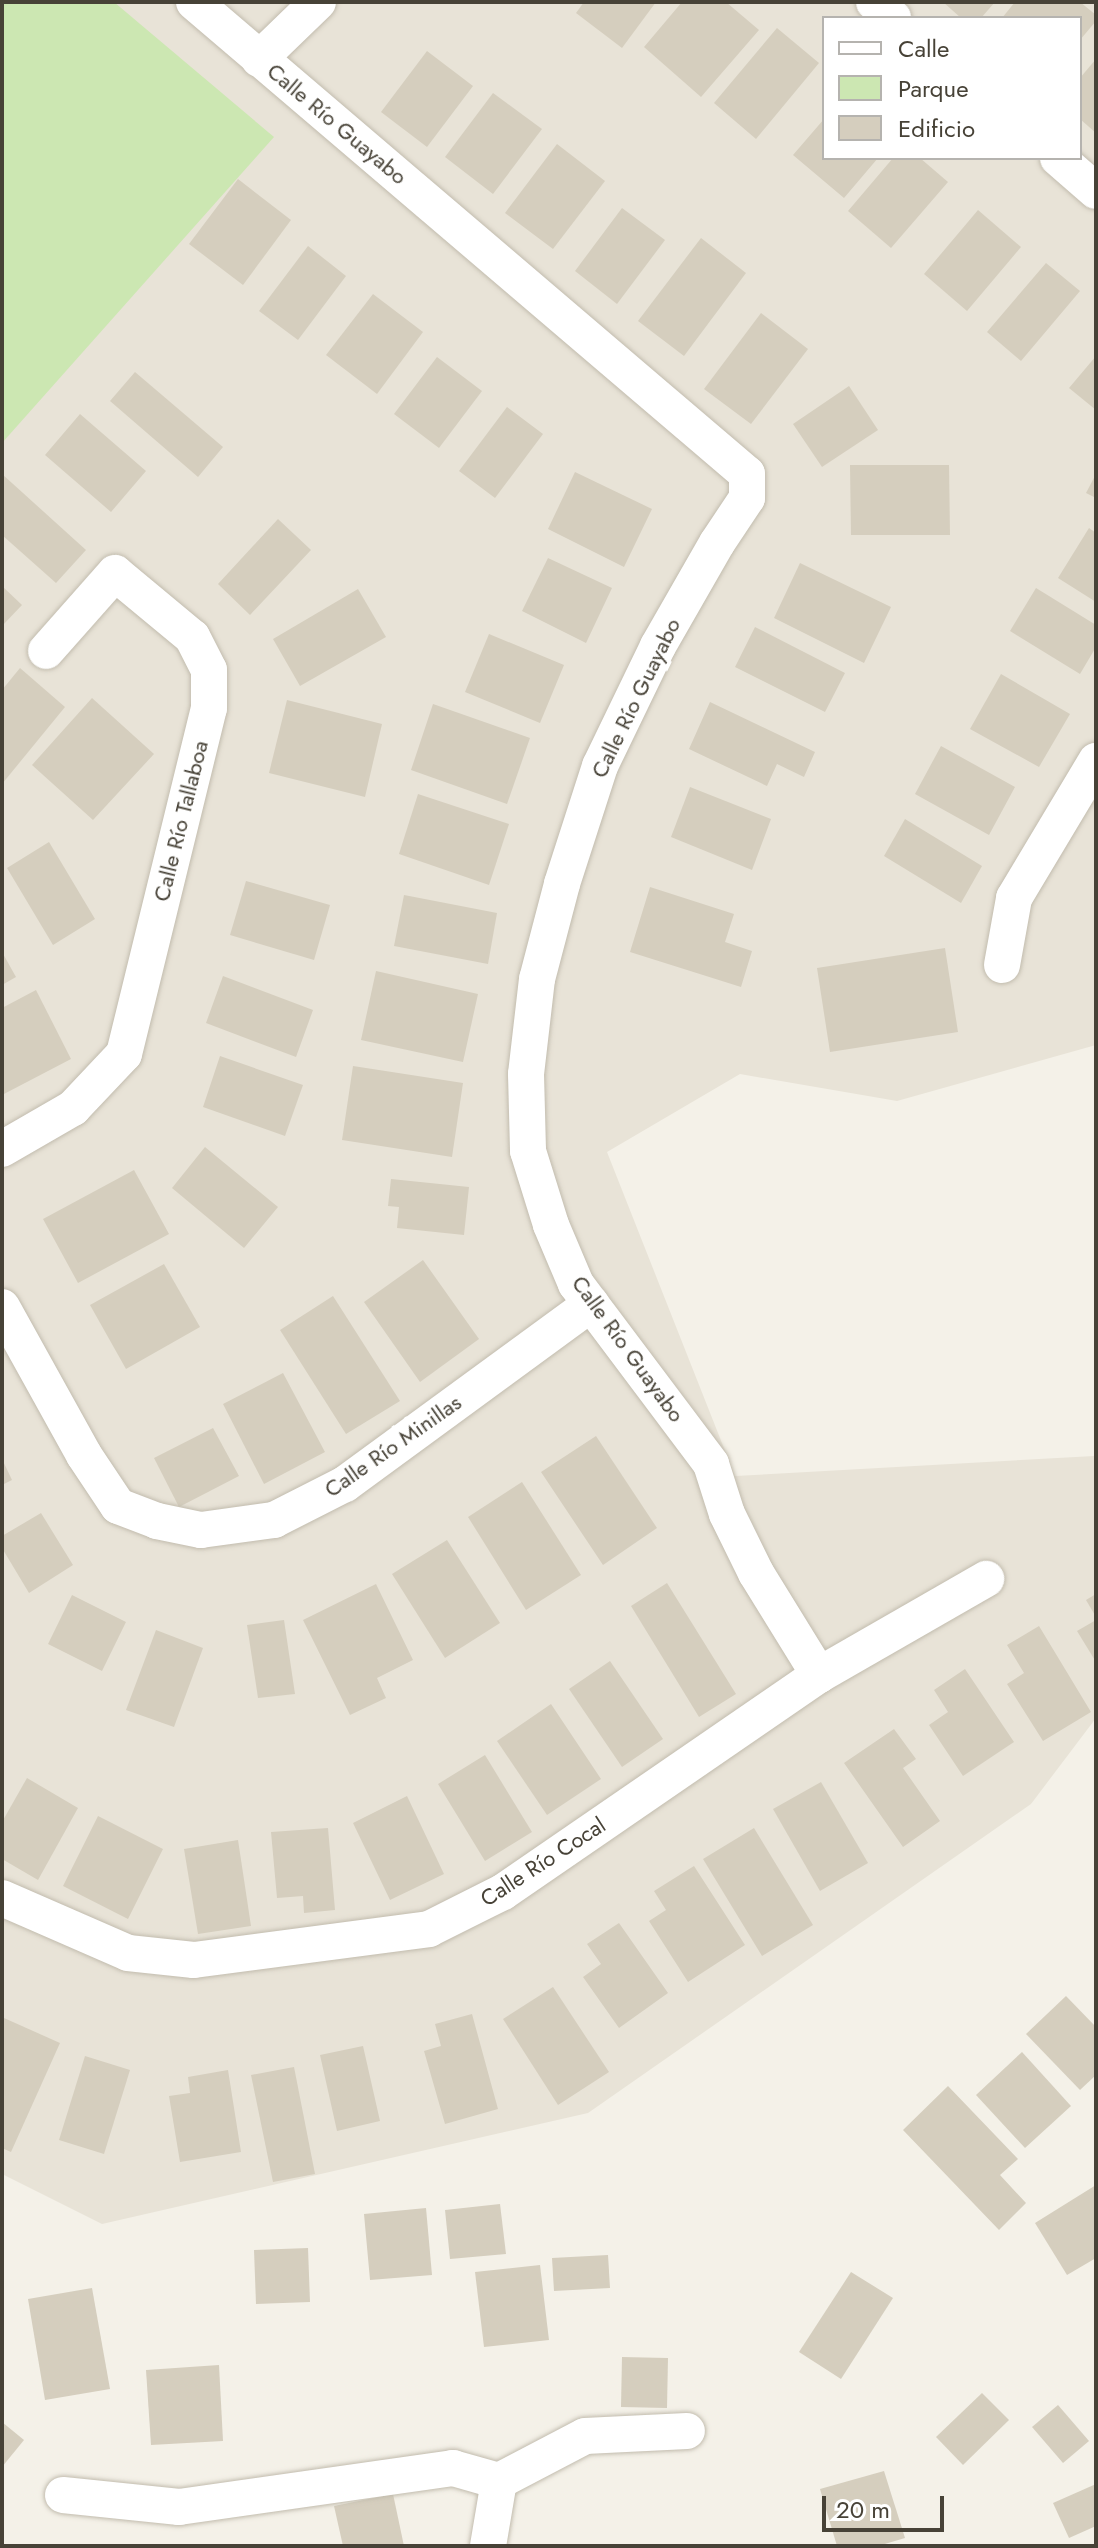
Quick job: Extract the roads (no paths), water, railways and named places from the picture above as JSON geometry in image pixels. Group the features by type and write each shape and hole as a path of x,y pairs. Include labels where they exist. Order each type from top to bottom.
{"street":[{"name":"Calle Río Guayabo","path":"194,2 505,264 747,474 747,498 717,543 658,646 600,766 562,884 537,979 526,1074 528,1151 551,1225 576,1284 711,1464 727,1514 756,1573 819,1675"},
{"path":"259,59 318,2"},
{"path":"874,2 891,16"},
{"path":"1060,160 1096,191"},
{"name":"Calle Río Tallaboa","path":"2,1149 73,1108 124,1054 209,708 209,670 192,637 115,573 46,651"},
{"path":"1002,965 1014,898 1096,761"},
{"name":"Calle Río Minillas","path":"2,1307 84,1455 118,1506 157,1521 201,1530 274,1520 345,1484 591,1304"},
{"name":"Calle Río Cocal","path":"2,1898 128,1953 194,1960 429,1929 503,1892 819,1675 986,1579"},
{"path":"63,2495 179,2507 453,2468 499,2481 585,2436 687,2431"},
{"path":"488,2546 499,2481"}]}
